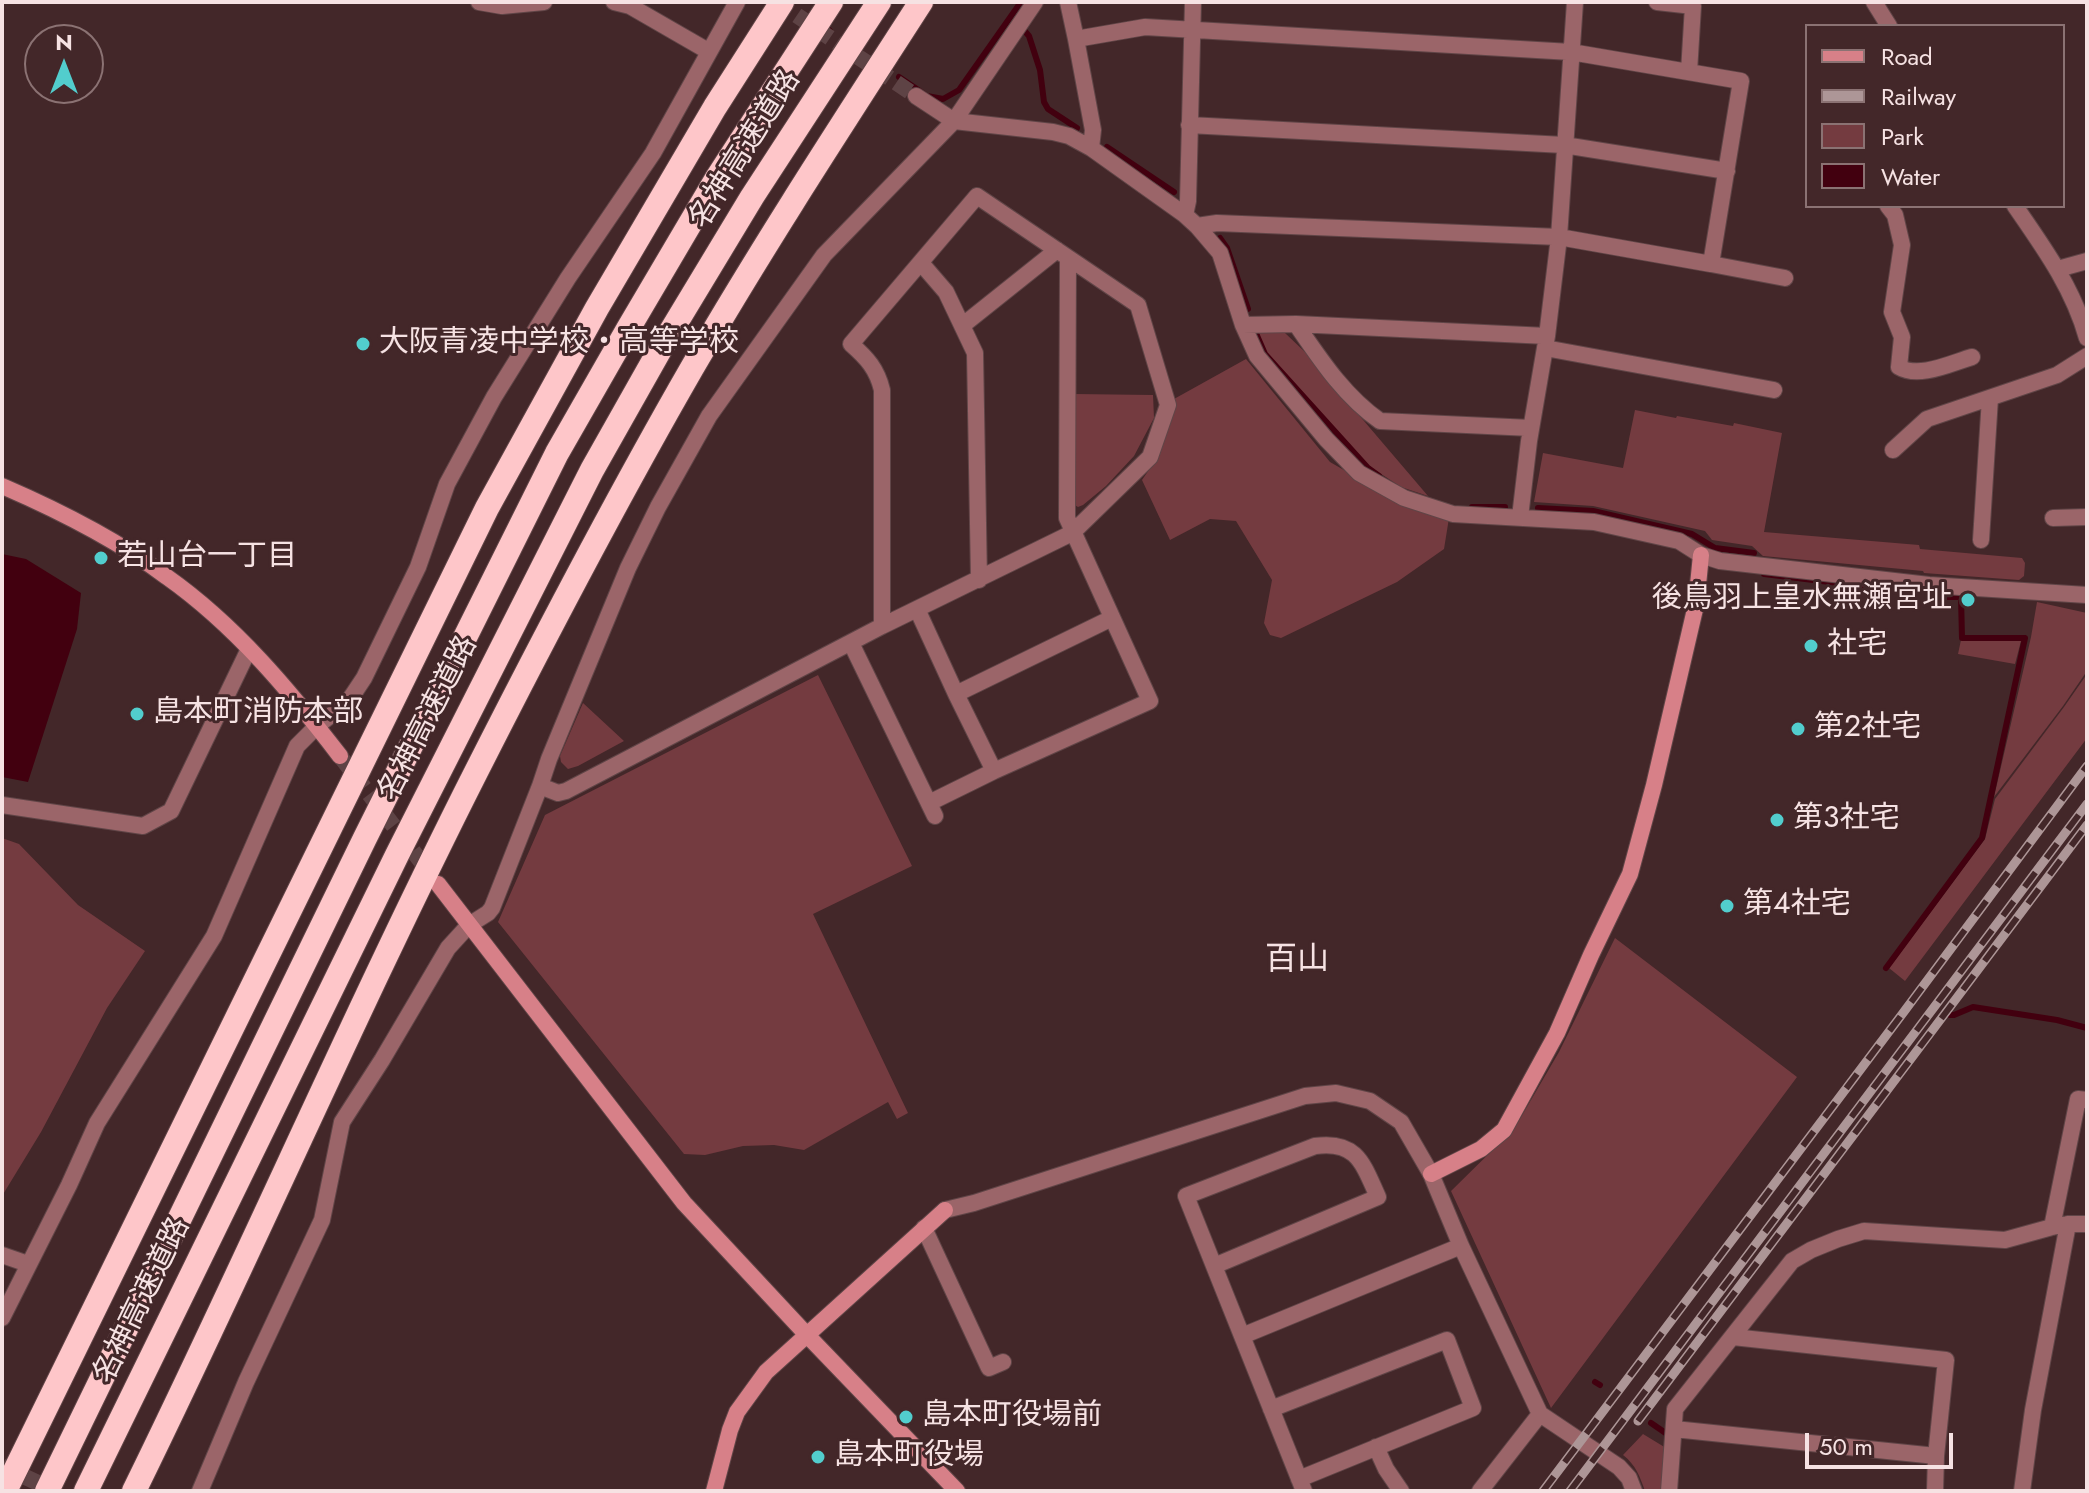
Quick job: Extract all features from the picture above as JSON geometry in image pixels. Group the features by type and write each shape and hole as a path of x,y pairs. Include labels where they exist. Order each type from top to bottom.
{"highway":[{"name":"名神高速道路","path":"5,1491 487,508 597,308 715,107 782,2"},
{"name":"名神高速道路","path":"47,1491 365,838 557,453 717,178 831,2"},
{"name":"名神高速道路","path":"86,1491 397,855 592,470 752,197 879,2"},
{"path":"134,1491 353,1022 475,772 590,553 693,367 921,2"}],"street":[{"path":"479,2 502,6 544,2"},
{"path":"614,2 630,6 708,51"},
{"path":"2,1318 97,1123 214,936 297,746 348,702 364,678 418,567 447,484 494,397 568,278 653,153 737,2"},
{"path":"200,1491 246,1382 322,1220 342,1122 448,948 469,925 492,908 549,759 628,568 709,416 824,255 954,121 1035,2"},
{"path":"1068,2 1093,130 1091,148"},
{"path":"1191,220 1188,201 1193,2"},
{"path":"1520,517 1559,237 1575,2"},
{"path":"1657,2 1693,6 1689,72"},
{"path":"1874,2 1888,24"},
{"path":"1076,39 1145,27 1192,28 1571,52 1741,81 1711,264"},
{"path":"916,96 954,121 1069,136 1091,148 1191,220 1220,253 1243,325 1257,356 1326,439 1359,473 1404,498 1453,514 1594,522 1679,541 1701,555 1720,561 1929,585 2087,595"},
{"path":"1189,125 1564,145 1727,171"},
{"path":"540,786 558,793 566,791 882,626 1072,533 1150,457 1168,405 1138,305 977,196 851,344 878,373 882,390 882,626"},
{"path":"1890,208 1895,215 1902,245 1892,312 1902,337 1899,367 1918,372 1972,357"},
{"path":"2016,208 2071,292 2087,338"},
{"path":"1191,220 1559,237 1785,278"},
{"path":"851,643 932,810 994,771 1150,701 1067,518 1062,254"},
{"path":"963,325 1062,254"},
{"path":"2058,269 2087,261"},
{"path":"921,263 946,292 975,353 979,580"},
{"path":"1243,325 1296,324 1546,342 1774,390"},
{"path":"1296,324 1331,373 1366,411 1380,421 1531,428"},
{"path":"1893,450 1927,419 2057,375 2087,356"},
{"path":"1981,540 1990,398"},
{"path":"2,486 98,531 195,598 249,649 340,756"},
{"path":"2053,518 2087,517"},
{"path":"1431,1174 1481,1149 1504,1130 1557,1033 1630,874 1690,633 1701,555"},
{"path":"917,609 994,771"},
{"path":"956,694 1112,618"},
{"path":"2,805 143,826 171,811 249,649"},
{"path":"438,884 684,1203 957,1491"},
{"path":"714,1491 737,1412 766,1372 945,1210 1305,1096 1336,1093 1370,1101 1401,1122 1431,1174 1461,1246 1540,1414 1619,1467 1629,1478 1634,1491"},
{"path":"2022,1491 2078,1099 2087,1100"},
{"path":"1214,1266 1378,1197 1362,1160 1349,1149 1330,1144 1315,1146 1186,1196 1301,1485 1376,1447 1473,1408 1447,1340 1271,1409"},
{"path":"1669,1491 1675,1409 1792,1261 1838,1239 1864,1231 2005,1240 2060,1225 2087,1224"},
{"path":"924,1228 989,1369"},
{"path":"1242,1336 1461,1246"},
{"path":"2,1255 28,1264"},
{"path":"1733,1337 1946,1360 1935,1491"},
{"path":"1480,1491 1540,1414"},
{"path":"1674,1429 1936,1456"},
{"path":"1376,1447 1401,1491"}],"green space":[{"path":"1272,329 1285,333 1306,353 1428,496 1401,487 1369,466 1267,353 1258,332"},
{"path":"1246,359 1330,462 1401,503 1449,518 1444,549 1397,582 1281,638 1270,635 1264,623 1272,580 1236,521 1210,519 1170,540 1142,480 1155,461 1174,399"},
{"path":"1074,394 1153,395 1154,418 1134,456 1106,486 1078,507 1073,504"},
{"path":"1635,410 1733,426 1734,423 1782,433 1764,532 1919,545 1920,549 2022,558 2025,563 2024,576 2019,580 1924,573 1763,556 1752,546 1712,540 1705,531 1593,506 1534,502 1543,453 1623,468"},
{"path":"2037,602 2087,613 2087,671 1994,797 2031,637"},
{"path":"1961,640 2021,641 2015,664 1958,654"},
{"path":"2087,674 2087,738 1905,981 1889,968 1985,839 1995,799"},
{"path":"818,675 912,866 813,914 908,1113 897,1119 888,1102 804,1150 774,1145 743,1146 705,1155 684,1154 498,922 545,815"},
{"path":"583,703 624,741 568,769 560,756"},
{"path":"2,838 19,844 78,905 145,951 107,1008 41,1132 2,1196"},
{"path":"1615,938 1797,1077 1551,1408 1451,1191 1514,1129 1559,1052"},
{"path":"1643,1434 1666,1448 1663,1491 1645,1491 1634,1467 1623,1455"}],"water":[{"path":"2,554 26,559 81,593 77,629 28,782 2,777"}],"waterway":[{"path":"899,77 927,96 943,99 959,90 1021,2"},
{"path":"1023,29 1029,36 1040,70 1044,102 1048,109 1077,128"},
{"path":"1107,147 1174,192"},
{"path":"1220,238 1227,248 1248,309"},
{"path":"1255,331 1265,354 1368,468 1379,476"},
{"path":"1472,507 1505,507"},
{"path":"1538,508 1593,511 1692,534 1715,548 1754,553"},
{"path":"1764,574 1912,592"},
{"path":"1886,968 1982,838 2025,638 1962,638 1961,597 1945,597"},
{"path":"1950,1015 1973,1007 2057,1020 2087,1028"},
{"path":"1595,1382 1600,1385"},
{"path":"1651,1423 1667,1434"}],"tunnel":[{"path":"777,2 916,96"},
{"path":"340,756 432,876"},
{"path":"2,1466 55,1491"}],"railway":[{"path":"1543,1491 2087,766"},
{"path":"1570,1491 2087,804"},
{"path":"1638,1421 2087,825"}],"place":[{"name":"大阪青凌中学校・高等学校","path":"363,344"},
{"name":"若山台一丁目","path":"101,558"},
{"name":"後鳥羽上皇水無瀬宮址","path":"1968,600"},
{"name":"社宅","path":"1811,646"},
{"name":"島本町消防本部","path":"137,714"},
{"name":"第2社宅","path":"1798,729"},
{"name":"第3社宅","path":"1777,820"},
{"name":"第4社宅","path":"1727,906"},
{"name":"島本町役場前","path":"906,1417"},
{"name":"島本町役場","path":"818,1457"}],"district":[{"name":"百山","path":"1297,961"}]}
